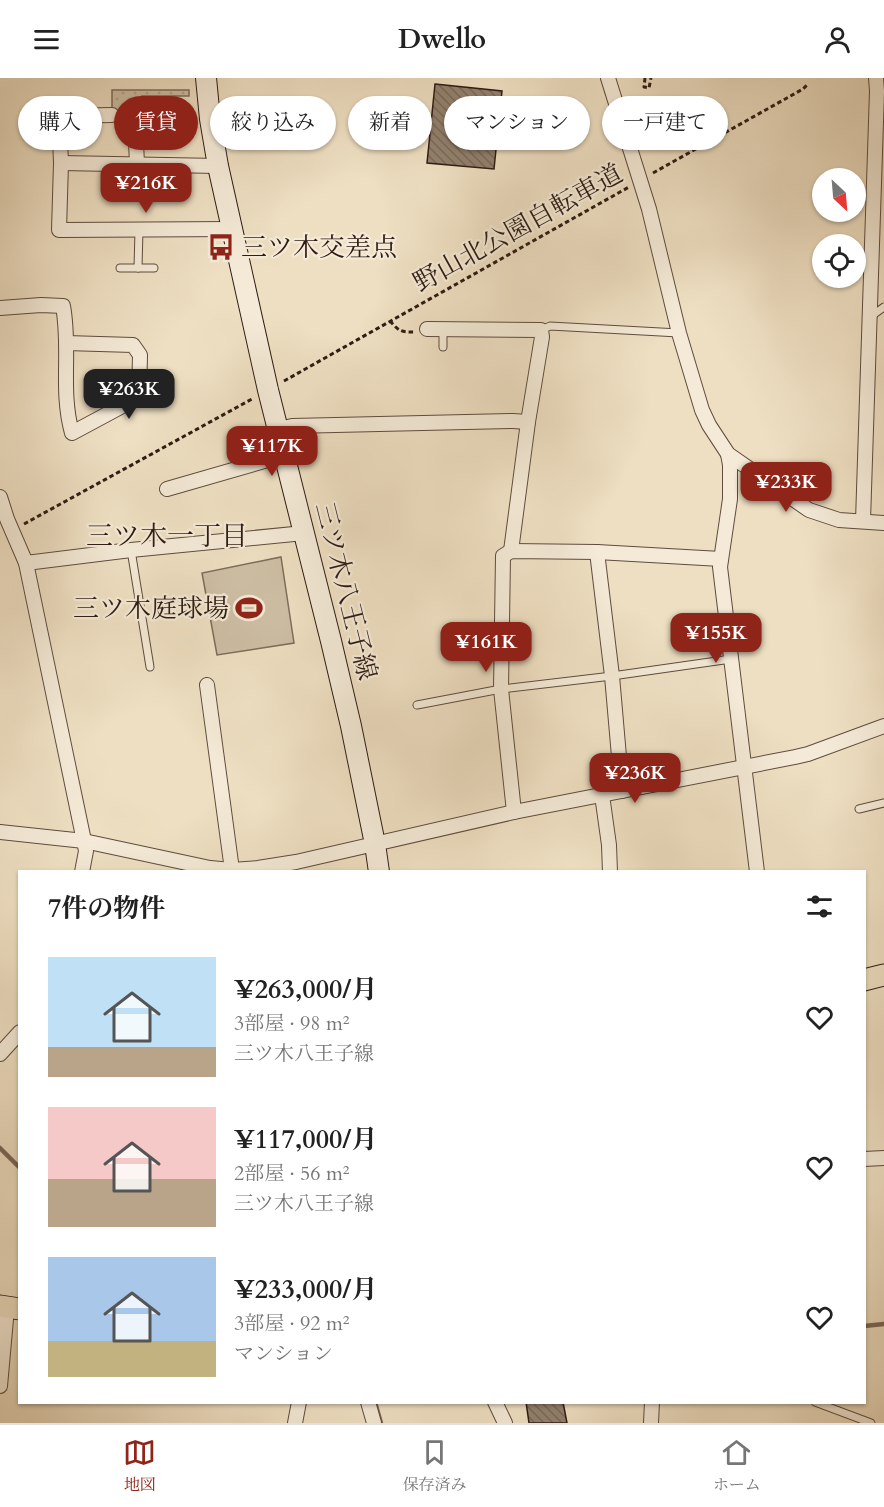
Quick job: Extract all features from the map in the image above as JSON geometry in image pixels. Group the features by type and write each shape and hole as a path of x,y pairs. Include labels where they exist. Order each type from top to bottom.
{"main road":[{"name":"三ツ木八王子線","path":"206,78 218,166 268,390 331,641 380,870"},
{"path":"866,980 884,975"}],"street":[{"path":"608,78 648,209 679,333 702,410 728,454 730,499 720,567 757,870"},
{"path":"863,521 876,78"},
{"path":"112,116 59,116 61,162 59,230 233,230"},
{"path":"136,150 137,164"},
{"path":"61,162 218,166"},
{"path":"0,308 63,306 66,320 65,385 72,433 139,397 140,356 133,345 66,343"},
{"path":"427,329 541,330 542,337 511,551"},
{"path":"278,429 292,426 528,422"},
{"path":"728,454 809,510 838,520 884,523"},
{"path":"167,489 285,455"},
{"path":"0,497 26,563 86,851 82,870"},
{"path":"26,563 304,533"},
{"path":"514,812 501,689 503,556 511,551 597,552 721,559"},
{"path":"597,552 612,676 622,791"},
{"path":"207,685 232,870"},
{"path":"0,832 84,841 210,868 232,870 258,868 296,862 514,812 808,754 884,726"},
{"path":"602,795 610,870"},
{"path":"0,1054 18,1034"},
{"path":"866,1159 884,1158"},
{"path":"1,1379 9,1308"},
{"path":"295,1423 299,1404"},
{"path":"369,1404 374,1423"},
{"path":"496,1404 505,1423"},
{"path":"651,1423 652,1404"}],"lane":[{"path":"138,268 139,230"},
{"path":"120,268 154,268"},
{"path":"870,317 884,307"},
{"path":"541,330 550,326 679,333"},
{"path":"443,329 443,347"},
{"path":"131,550 150,667"},
{"path":"417,705 501,689 731,659"},
{"path":"859,809 884,803"},
{"path":"820,1404 871,1423"}],"path":[{"path":"645,78 644,87 649,88 651,78"},
{"name":"野山北公園自転車道","path":"281,383 807,85"},
{"path":"390,321 402,332 422,332 427,329"},
{"path":"8,522 256,396"}],"shaded area":[{"path":"112,90 189,90 189,96 114,96 114,120 112,120"},
{"name":"三ツ木庭球場","path":"281,557 294,643 217,655 202,573"}],"building":[{"path":"435,84 502,91 501,96 444,96 444,150 496,150 494,169 427,163 428,150 432,150"},
{"path":"526,1404 563,1404 567,1423 529,1423"}],"waterway":[{"path":"0,1148 18,1166"},
{"path":"866,1326 884,1324"},
{"path":"376,1404 381,1423"}],"place":[{"name":"三ツ木交差点","path":"221,247"},
{"name":"三ツ木庭球場","path":"249,608"}],"district":[{"name":"三ツ木一丁目","path":"167,536"}]}
